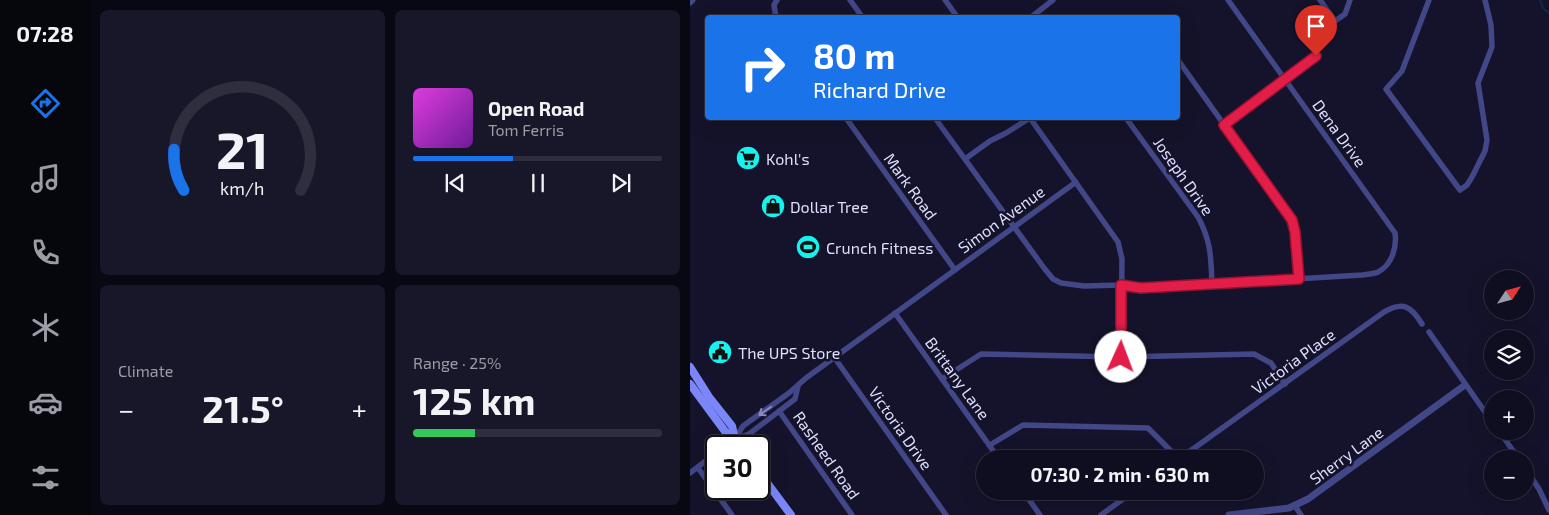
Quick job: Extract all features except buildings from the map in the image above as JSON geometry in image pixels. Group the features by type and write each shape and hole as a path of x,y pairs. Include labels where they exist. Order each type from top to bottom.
{"main road":[{"path":"690,367 709,397 732,426 734,435"},
{"path":"690,384 729,435"},
{"path":"770,487 791,515"}],"street":[{"path":"850,0 861,15"},
{"path":"945,0 956,15"},
{"path":"1034,15 1054,0"},
{"name":"Dena Drive","path":"1228,0 1395,233 1396,240 1393,256 1386,266 1377,272 1362,275 1299,279"},
{"path":"1320,0 1335,21 1345,14 1350,0"},
{"path":"1430,0 1402,71 1386,89 1460,190 1467,185 1472,177 1485,151 1487,140 1478,82 1492,47 1491,25 1485,0"},
{"path":"1224,125 1316,56"},
{"path":"936,120 1014,228 1053,279 1061,283 1069,285 1121,285 1141,288 1299,279 1295,232 1292,220 1180,63"},
{"name":"Mark Road","path":"847,120 955,270"},
{"path":"965,159 990,141 1027,120"},
{"path":"1031,120 1118,242 1122,259 1121,357"},
{"name":"Joseph Drive","path":"1127,120 1198,217 1205,231 1210,254 1212,284"},
{"name":"Simon Avenue","path":"737,435 743,426 798,386 806,378 1076,182"},
{"name":"Victoria Place","path":"1192,450 1394,306 1409,308 1416,314 1422,324"},
{"name":"Brittany Lane","path":"895,314 993,450"},
{"path":"1429,332 1484,411"},
{"path":"942,379 981,354 1121,357 1254,354 1270,363 1285,384"},
{"name":"Victoria Drive","path":"834,358 946,515"},
{"name":"Sherry Lane","path":"1229,515 1279,510 1296,506 1465,384"},
{"name":"Simon Avenue","path":"746,435 796,399 798,386"},
{"name":"Rasheed Road","path":"779,411 852,515"},
{"path":"990,446 1023,425 1148,428 1170,450"},
{"path":"690,473 705,462"},
{"path":"698,468 732,515"},
{"path":"1534,482 1549,510"},
{"path":"1029,500 1040,515"},
{"path":"1101,515 1122,500"},
{"path":"1296,506 1301,515"}],"waterway":[{"path":"1540,0 1543,8 1549,13"}],"place":[{"name":"Kohl's","path":"748,158"},
{"name":"Dollar Tree","path":"773,206"},
{"name":"Crunch Fitness","path":"808,247"},
{"name":"The UPS Store","path":"720,352"}],"route":[{"path":"1121,357 1121,285 1141,288 1299,279 1295,232 1292,220 1224,125 1316,56"}]}
